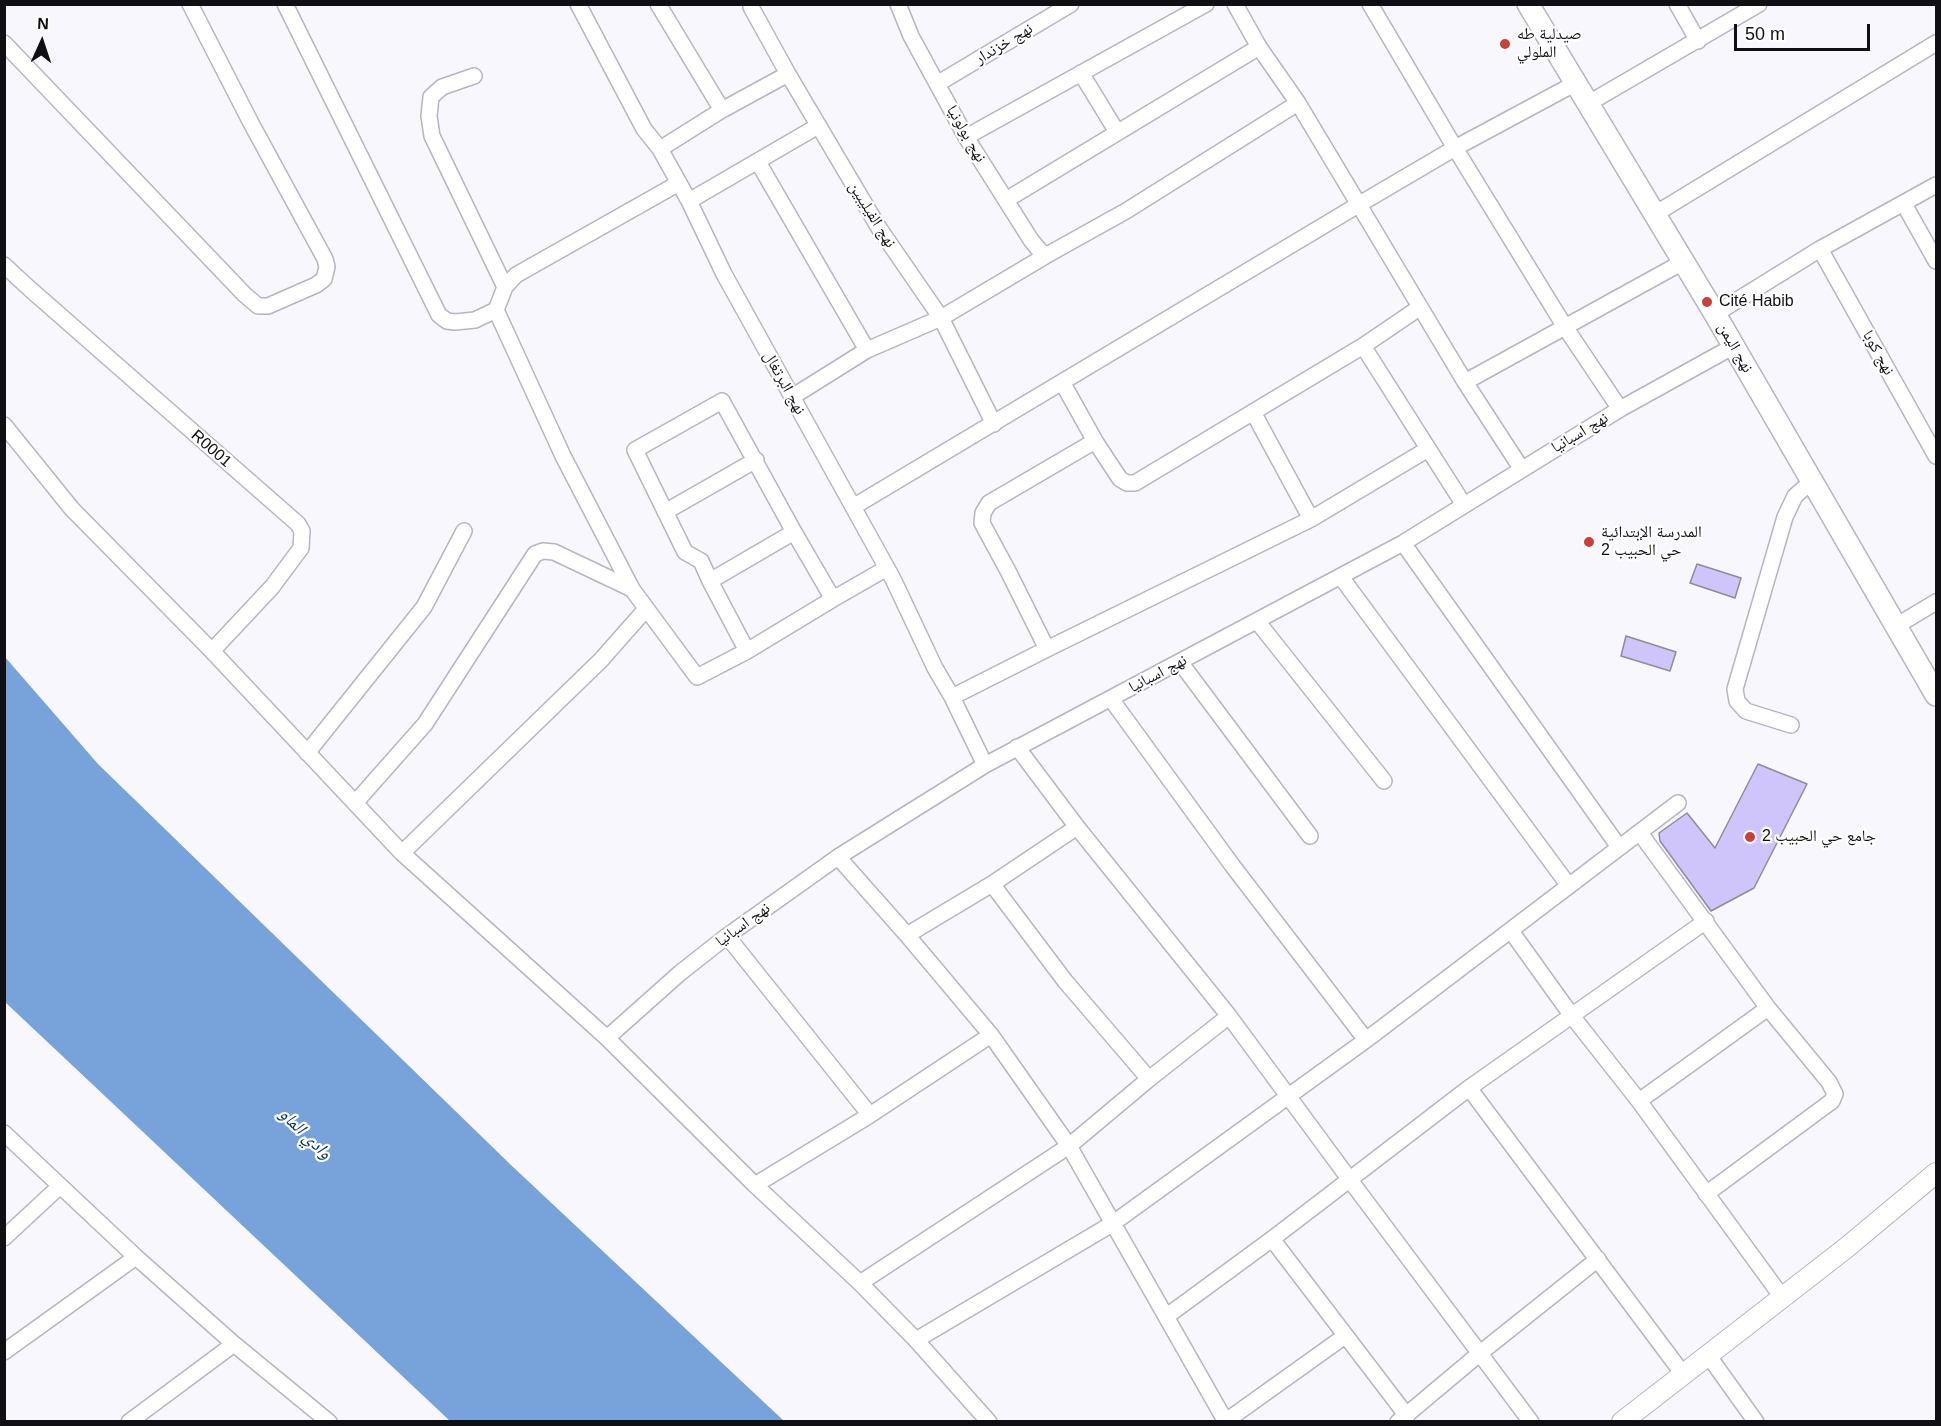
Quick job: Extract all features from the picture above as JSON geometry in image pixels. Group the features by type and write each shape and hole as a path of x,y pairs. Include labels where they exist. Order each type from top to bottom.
{"main road":[{"name":"نهج اليمن","path":"1528,4 1734,346 1936,695"}],"street":[{"path":"4,43 245,295 258,306 268,306 316,285 324,279 327,267 325,259 250,123 190,4"},
{"path":"285,4 439,315 447,321 475,320 496,310 505,287 516,275 679,183"},
{"name":"نهج البرتغال","path":"578,4 644,129 660,149 689,201 724,274 887,568 985,765"},
{"path":"658,4 722,110"},
{"name":"نهج الفيليبين","path":"751,4 788,74 879,228 941,318 994,424"},
{"name":"نهج بولونيا","path":"898,4 911,36 966,137 1036,247 1047,255"},
{"name":"نهج خزندار","path":"937,84 1071,4"},
{"path":"966,137 1206,4"},
{"path":"1235,4 1259,48 1298,103 1419,308 1521,468"},
{"path":"1370,4 1455,148 1566,327 1620,409"},
{"path":"1677,4 1698,40"},
{"path":"1589,104 1759,4"},
{"path":"1655,214 1936,44"},
{"path":"1006,200 1259,48"},
{"path":"1081,73 1118,132"},
{"path":"660,149 722,110 788,74"},
{"path":"474,76 442,87 431,97 429,116 432,136 505,287"},
{"path":"853,507 1455,148 1576,83"},
{"path":"792,398 867,350 941,318 1126,211 1298,103"},
{"path":"689,201 818,126"},
{"path":"758,162 867,350"},
{"path":"1715,314 1820,249 1936,185"},
{"path":"1904,204 1936,261"},
{"name":"نهج كوبا","path":"1820,249 1936,456"},
{"path":"1465,382 1683,262"},
{"name":"R0001","path":"4,265 298,524 302,531 302,548 272,587 212,651"},
{"path":"1062,382 1095,441 1120,479 1127,483 1136,483 1363,346 1419,308"},
{"path":"496,310 563,456 632,589 697,677 747,651 887,568"},
{"path":"1363,346 1464,505"},
{"name":"نهج اسبانيا","path":"607,1038 727,936 838,857 985,765 1403,543 1521,468 1620,409 1734,346"},
{"path":"747,651 701,561 685,552 635,450 722,401 833,600"},
{"path":"1253,412 1311,519"},
{"path":"4,425 72,509 212,651 402,853 607,1038 755,1185 860,1283 916,1340 989,1422"},
{"path":"1047,648 982,523 983,513 989,503 1095,441"},
{"path":"952,697 1311,519 1428,449"},
{"path":"665,512 756,460"},
{"path":"1791,725 1746,711 1737,701 1735,689 1785,517 1795,496 1812,481"},
{"path":"307,753 424,607 464,531"},
{"path":"710,581 794,532"},
{"path":"1403,543 1619,847"},
{"path":"355,803 425,724 535,554 543,551 554,552 632,589"},
{"path":"1341,576 1569,885"},
{"path":"1896,626 1936,602"},
{"path":"402,853 600,660 646,609"},
{"path":"1257,621 1384,782"},
{"path":"1180,662 1310,836"},
{"path":"1111,699 1232,865 1366,1040"},
{"path":"1017,747 1077,827 1229,1016 1532,1422"},
{"path":"916,1340 1112,1224 1366,1040 1678,803"},
{"path":"907,935 992,884 1077,827"},
{"path":"1640,833 1768,1008 1833,1088 1832,1101 1706,1194"},
{"path":"838,857 991,1035 1069,1146 1226,1421 1345,1336"},
{"path":"992,884 1065,981 1149,1079"},
{"path":"1167,1316 1272,1239 1469,1088 1706,921"},
{"path":"1511,931 1782,1297"},
{"path":"727,936 870,1115"},
{"path":"1639,1101 1768,1008"},
{"path":"860,1283 1069,1146 1229,1016"},
{"path":"755,1185 870,1115 991,1035"},
{"path":"1469,1088 1683,1374"},
{"path":"4,1133 136,1257 234,1344 329,1422"},
{"path":"1622,1422 1846,1248 1936,1173"},
{"path":"4,1238 60,1186"},
{"path":"1272,1239 1345,1336 1402,1419 1479,1353 1598,1259"},
{"path":"4,1352 136,1257"},
{"path":"129,1422 234,1344"},
{"path":"1708,1355 1756,1422"}],"water":[{"name":"وادي الماو","path":"5,657 98,764 512,1166 784,1421 450,1421 5,1002"}],"building":[{"path":"1697,564 1741,578 1735,598 1690,583"},
{"path":"1626,636 1676,652 1670,671 1621,656"},
{"name":"جامع حي الحبيب 2","path":"1758,764 1807,784 1754,888 1711,911 1660,841 1659,833 1687,813 1715,848"}],"place":[{"name":"صيدلية طه الملولي","path":"1505,44"},
{"name":"Cité Habib","path":"1707,302"},
{"name":"المدرسة الإبتدائية حي الحبيب 2","path":"1589,542"},
{"name":"جامع حي الحبيب 2","path":"1750,837"}]}
